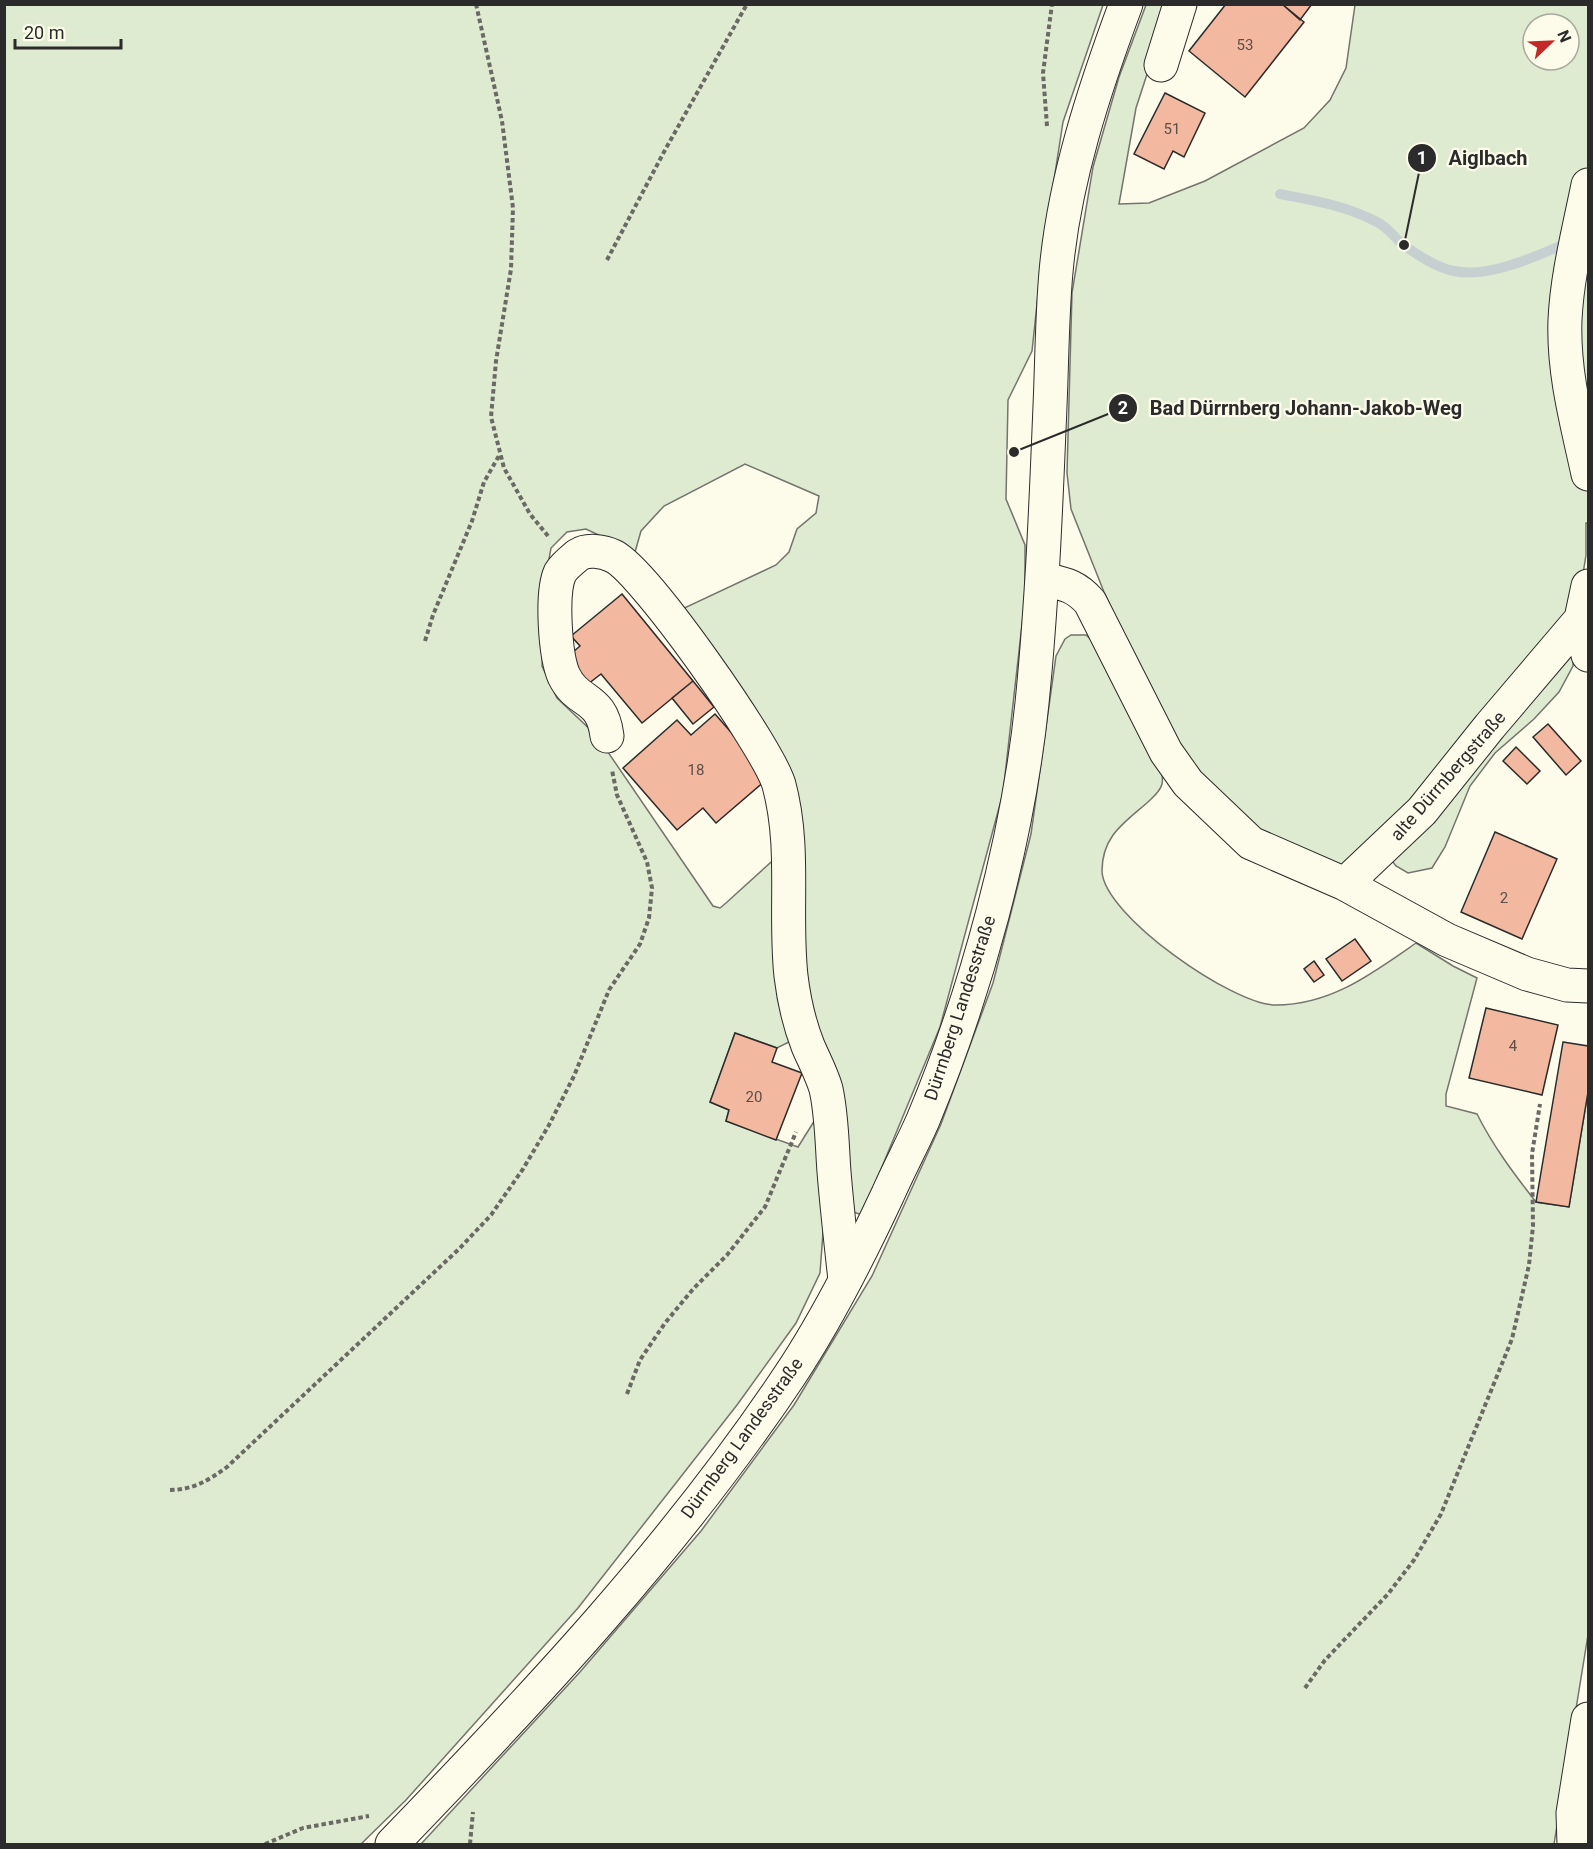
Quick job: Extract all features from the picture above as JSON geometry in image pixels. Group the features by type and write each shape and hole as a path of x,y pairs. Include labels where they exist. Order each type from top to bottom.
{"main road":[{"name":"Dürrnberg Landesstraße","path":"392,1845 483,1750 626,1590 714,1482 793,1371 856,1262 922,1120 959,1022 991,918 1015,811 1031,709 1043,579 1056,270 1066,204 1082,135 1126,4"},
{"path":"1161,65 1180,4"},
{"path":"1588,185 1567,295 1565,323 1571,395 1588,474"},
{"path":"607,736 602,714 572,688 564,675 555,638 557,586 560,573 569,562 582,553 596,551 614,556 633,571 652,593 724,691 763,751 778,780 785,808 788,841 789,936 793,993 800,1022 826,1089 845,1280"},
{"path":"1043,579 1068,584 1080,591 1090,602 1166,752 1188,783 1251,843 1345,884 1447,940 1527,974 1566,984 1588,986"},
{"name":"alte Dürrnbergstraße","path":"1345,884 1422,811 1490,726 1581,619 1588,586"},
{"path":"1581,619 1588,655"},
{"path":"1574,1845 1573,1813 1588,1719"}],"path":[{"path":"476,4 502,122 513,208 511,269 496,361 491,417 504,468 530,514 569,562"},
{"path":"608,260 665,150 747,4"},
{"path":"1052,4 1043,73 1045,120 1053,145 1074,169"},
{"path":"425,641 433,615 472,521 484,482 500,454"},
{"path":"170,1490 185,1490 208,1481 227,1467 460,1248 491,1215 523,1169 549,1125 574,1076 609,990 640,944 649,918 651,888 647,862 617,795 607,736"},
{"path":"1305,1688 1325,1660 1388,1594 1414,1560 1441,1514 1512,1339 1529,1265 1533,1226 1532,1154 1540,1104"},
{"path":"627,1394 640,1360 665,1323 694,1288 727,1255 765,1207 798,1127"},
{"path":"265,1845 303,1828 426,1809"}],"green space":[{"path":"5,5 1103,5 1063,122 1042,257 1032,351 1008,400 1006,499 1025,545 1025,598 1003,793 940,1027 862,1215 848,1210 801,983 795,836 680,610 776,565 789,552 797,529 816,513 819,496 745,464 664,506 641,531 635,552 642,567 607,539 586,529 567,532 551,548 546,575 542,666 557,698 597,736 713,906 720,908 780,854 793,1040 777,1048 735,1033 710,1102 729,1110 726,1121 798,1147 818,1115 824,1219 820,1273 796,1323 737,1405 578,1608 406,1800 361,1844 5,1844"},
{"path":"1146,5 1172,5 1166,16 1136,108 1119,204 1149,203 1205,181 1304,128 1330,100 1346,68 1355,5 1588,5 1588,523 1586,523 1586,555 1578,605 1573,666 1559,692 1534,719 1495,753 1470,786 1445,847 1432,868 1408,873 1396,866 1379,844 1345,870 1261,831 1188,763 1156,707 1104,592 1071,509 1067,473 1072,293 1093,167 1119,77"},
{"path":"1071,635 1086,635 1096,644 1162,771 1160,789 1116,831 1110,839 1103,859 1102,871 1108,889 1124,911 1146,933 1203,975 1231,991 1257,1001 1276,1005 1315,1000 1333,993 1367,976 1416,943 1477,978 1446,1094 1446,1106 1477,1114 1504,1159 1536,1202 1569,1207 1588,1092 1588,1635 1554,1844 421,1844 580,1672 701,1531 794,1405 872,1276 941,1124 993,983 1031,834 1056,656 1065,639"}],"building":[{"path":"1226,4 1282,4 1304,22 1245,97 1189,51"},
{"path":"1282,4 1312,4 1300,20"},
{"path":"1165,93 1205,113 1184,157 1173,151 1164,169 1134,154"},
{"path":"622,594 693,681 642,723 601,674 588,684 566,658 580,646 571,636"},
{"path":"693,681 714,707 693,724 672,698"},
{"path":"715,714 758,763 765,781 716,823 703,808 677,830 623,768 677,720 691,735"},
{"path":"1548,724 1581,761 1566,775 1533,737"},
{"path":"1516,747 1540,771 1527,784 1503,761"},
{"path":"1495,832 1557,859 1522,939 1461,912"},
{"path":"1355,939 1371,961 1342,981 1326,959"},
{"path":"1314,961 1324,975 1314,982 1304,969"},
{"path":"1486,1008 1558,1025 1542,1095 1469,1078"},
{"path":"735,1033 777,1048 772,1062 802,1073 776,1140 726,1121 729,1110 710,1102"},
{"path":"1563,1042 1588,1046 1588,1092 1569,1207 1536,1202"}],"waterway":[{"path":"1280,194 1330,204 1366,216 1381,224 1401,243 1422,258 1454,271 1494,270 1560,246"}],"place":[{"name":"Aiglbach","path":"1404,245"},
{"name":"Bad Dürrnberg Johann-Jakob-Weg","path":"1014,452"}]}
